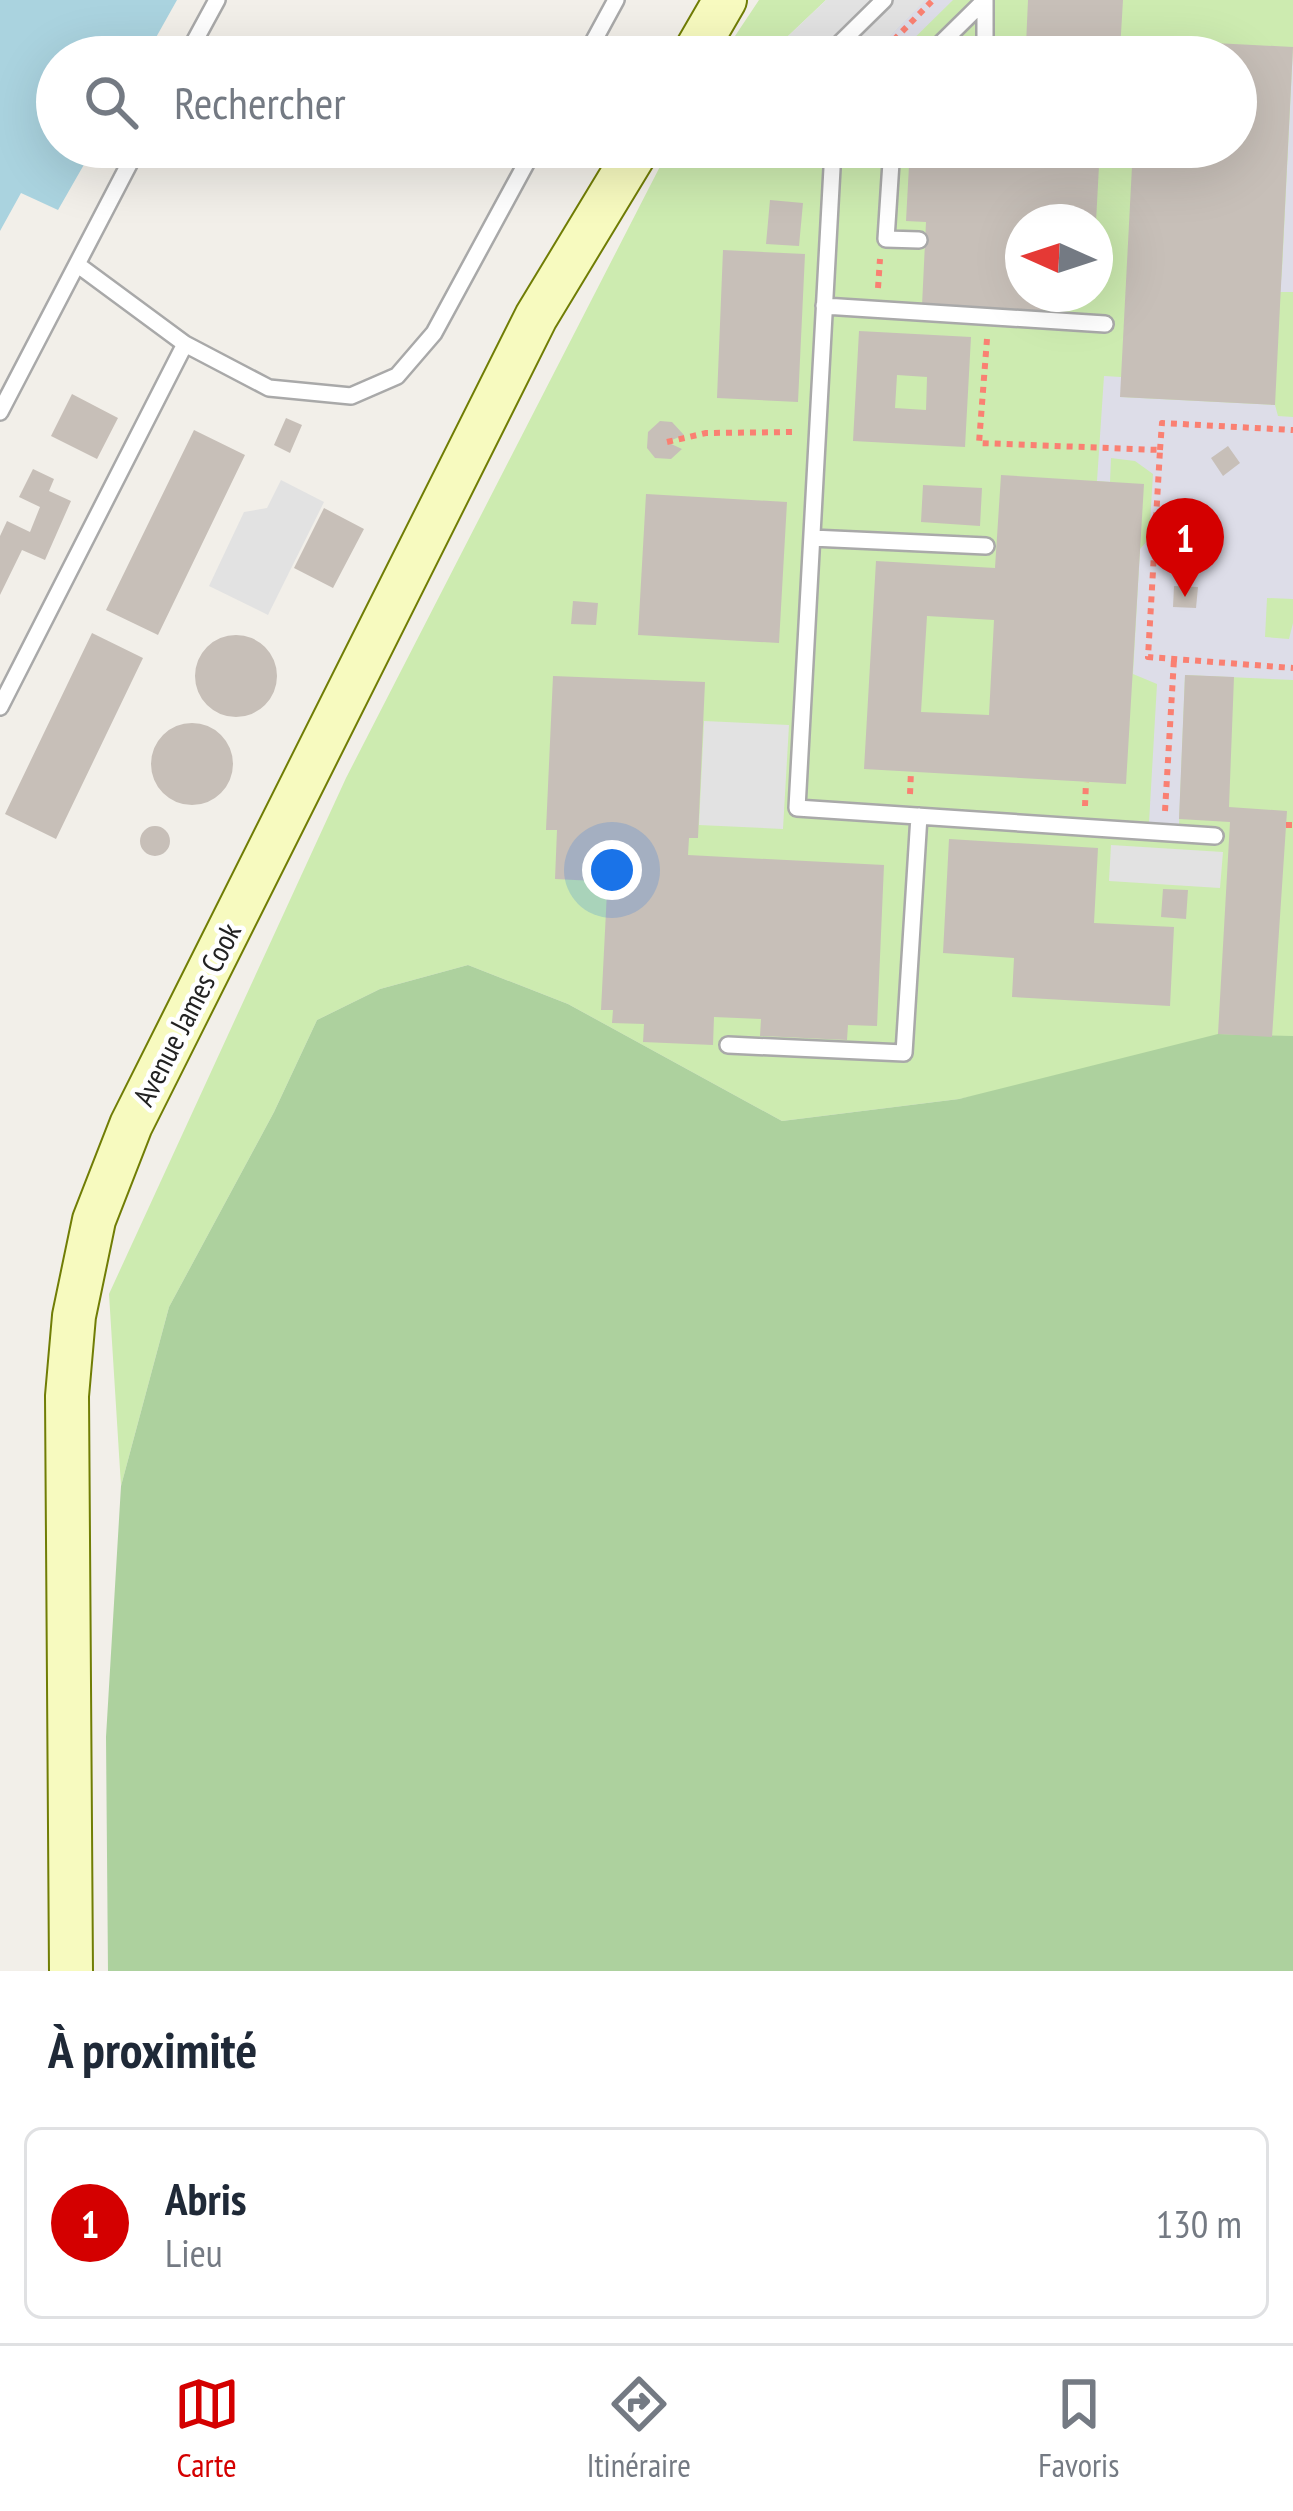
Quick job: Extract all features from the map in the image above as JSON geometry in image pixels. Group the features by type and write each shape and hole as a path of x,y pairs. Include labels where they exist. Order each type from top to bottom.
{"main road":[{"path":"704,36 725,1"},
{"name":"Avenue James Cook","path":"71,1971 67,1396 74,1316 94,1220 131,1125 536,317 626,168"}],"lane":[{"path":"197,36 217,0"},
{"path":"596,36 616,0"},
{"path":"847,36 884,0"},
{"path":"948,36 985,0 985,36"},
{"path":"0,412 127,168"},
{"path":"78,265 185,344 268,388 351,396 397,376 434,332 524,168"},
{"path":"831,168 797,808 1215,836"},
{"path":"891,168 886,239 919,240"},
{"path":"824,306 1105,324"},
{"path":"0,707 185,344"},
{"path":"812,538 986,546"},
{"path":"728,1045 904,1053 919,816"}],"path":[{"path":"898,36 933,0"},
{"path":"877,310 880,242 886,239"},
{"path":"989,317 979,443 1160,450"},
{"path":"1293,430 1162,423 1148,657 1293,668"},
{"path":"668,442 706,433 817,431"},
{"path":"1164,832 1174,659"}],"green space":[{"path":"759,0 826,0 788,36 735,36"},
{"path":"925,0 1293,0 1293,1036 959,1099 782,1121 568,1004 468,965 380,989 317,1020 274,1112 169,1307 121,1486 109,1294 346,778 659,168 1257,168 1257,36 890,36"},
{"path":"468,965 568,1004 782,1121 959,1099 1218,1034 1293,1036 1293,1971 108,1971 106,1737 121,1486 169,1307 274,1112 317,1020 380,989"}],"shaded area":[{"path":"826,0 925,0 890,36 788,36"},
{"path":"925,0 953,0 916,36 890,36"},
{"path":"1293,47 1293,292 1280,292 1282,271"},
{"path":"1104,376 1121,377 1121,397 1275,405 1278,416 1293,417 1293,599 1267,598 1265,637 1289,639 1293,623 1293,680 1185,675 1179,824 1149,823 1157,684 1133,674 1140,549 1149,539 1153,474 1135,461 1111,458 1110,482 1097,481"},
{"path":"281,480 324,502 268,615 209,586 244,512 267,508"},
{"path":"704,721 789,725 783,829 699,825"},
{"path":"1111,845 1223,852 1220,888 1109,881"}],"water":[{"path":"0,0 177,0 157,36 36,36 36,168 82,168 58,210 21,193 0,231"}],"building":[{"path":"1028,0 1123,0 1121,36 1026,36"},
{"path":"1257,45 1293,47 1275,405 1120,397 1132,168 1257,168"},
{"path":"909,168 1099,168 1097,204 1005,204 1005,311 922,306 926,222 906,221"},
{"path":"770,200 803,203 799,246 766,244"},
{"path":"723,250 805,254 798,402 717,398"},
{"path":"859,331 971,337 965,447 853,441","holes":["897,375 927,377 926,410 895,408"]},
{"path":"72,394 118,418 97,459 51,436"},
{"path":"286,418 302,425 290,453 274,445"},
{"path":"660,421 672,422 684,435 667,442 682,449 671,459 655,458 647,448 648,432"},
{"path":"194,430 245,455 158,635 106,610"},
{"path":"1228,446 1240,463 1223,476 1211,458"},
{"path":"33,469 54,479 49,491 71,501 45,560 22,550 0,595 0,536 7,521 30,532 40,507 19,497"},
{"path":"1001,475 1144,484 1126,784 864,769 876,561 995,568","holes":["927,616 994,620 989,715 921,712"]},
{"path":"923,485 982,488 980,526 921,522"},
{"path":"646,494 787,502 779,643 638,635"},
{"path":"324,508 364,529 333,588 294,568"},
{"path":"1174,586 1198,587 1196,608 1173,607"},
{"path":"573,601 598,603 596,625 571,624"},
{"path":"92,633 143,658 56,839 5,814"},
{"path":"236,635 265,647 277,676 265,705 236,717 207,705 195,676 207,647"},
{"path":"1185,675 1234,677 1229,807 1287,811 1272,1037 1218,1034 1230,822 1179,819"},
{"path":"553,676 705,682 698,838 689,838 688,855 884,865 877,1026 848,1025 847,1040 760,1036 761,1019 714,1017 713,1045 643,1042 644,1024 612,1023 613,1010 601,1010 609,852 597,851 595,881 555,879 557,830 546,830"},
{"path":"192,723 221,735 233,764 221,793 192,805 163,793 151,764 163,735"},
{"path":"155,826 166,830 170,841 166,852 155,856 144,852 140,841 144,830"},
{"path":"949,839 1098,848 1094,923 1174,927 1170,1006 1012,997 1014,958 943,953"},
{"path":"1163,889 1188,890 1186,919 1161,917"}],"place":[{"name":"Abris","path":"1185,597"}]}
